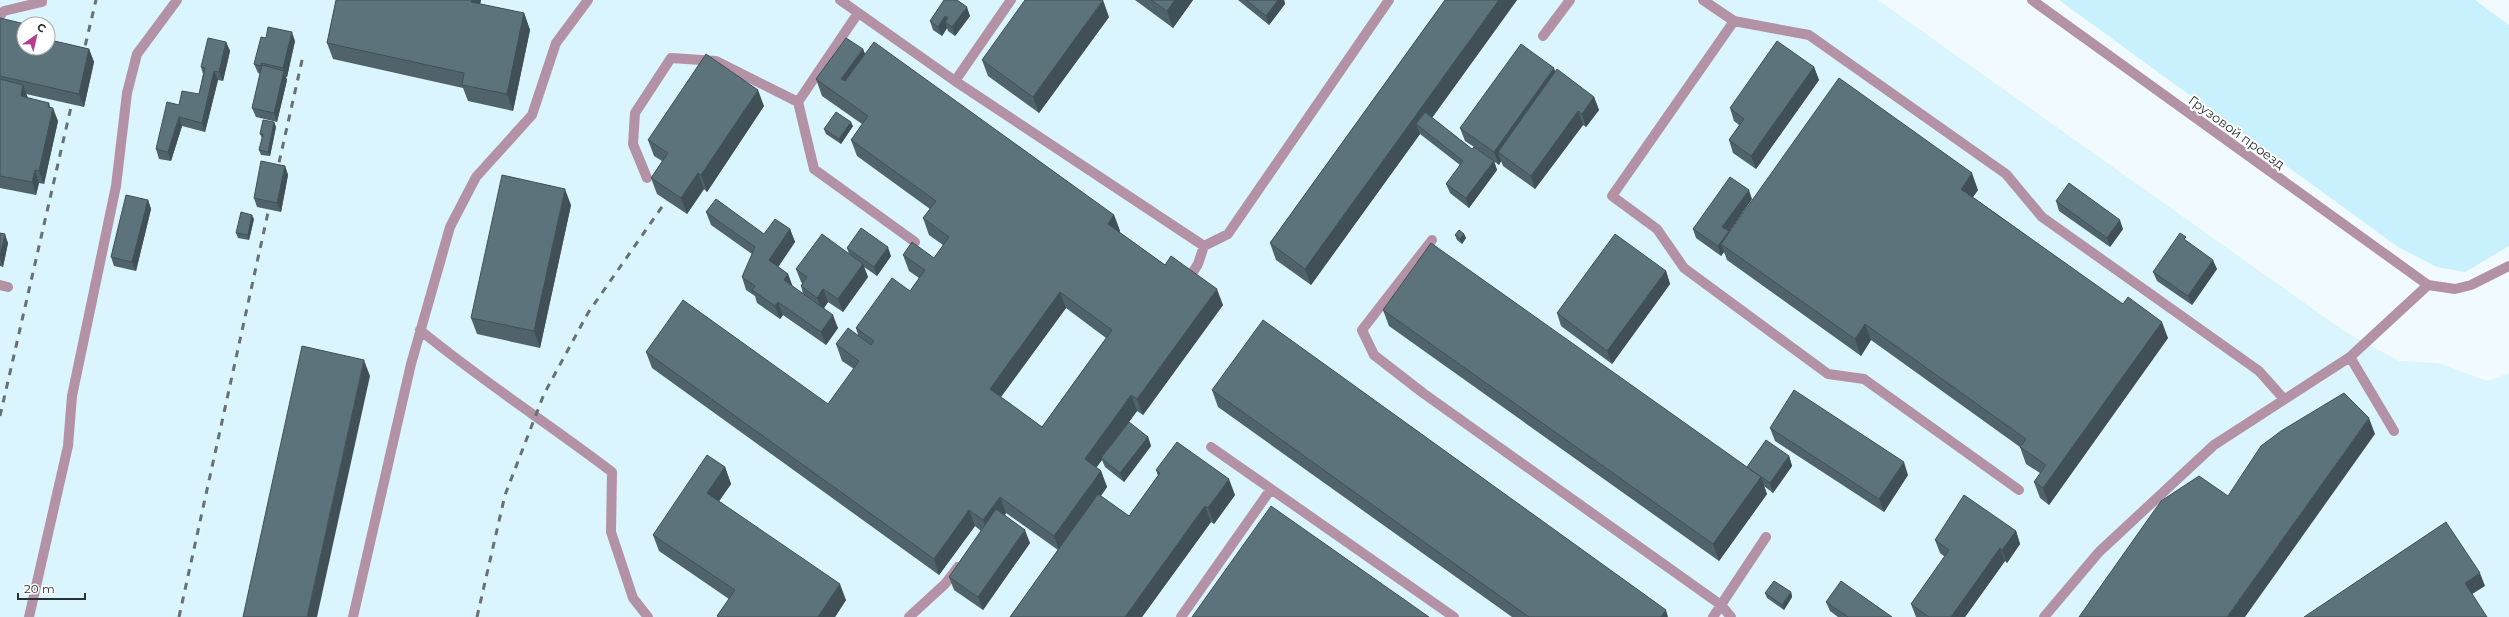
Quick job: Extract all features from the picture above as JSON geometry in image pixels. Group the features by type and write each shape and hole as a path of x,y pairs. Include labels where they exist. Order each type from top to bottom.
{"street":[{"path":"0,16 4,11 42,2 42,0"},
{"path":"29,617 68,446 72,396 116,186 127,93 137,54 177,0"},
{"path":"353,617 420,330 450,228 476,177 532,115 556,43 588,0"},
{"path":"840,0 955,81 1204,246"},
{"path":"955,81 1011,0"},
{"path":"1188,280 1198,264 1204,246 1228,234 1389,0"},
{"path":"1543,36 1570,0"},
{"path":"1703,0 1734,21 1809,35 2006,174 2042,217 2259,371 2284,399"},
{"name":"Грузовой проезд","path":"2032,0 2428,285"},
{"path":"858,13 798,102 814,169 915,242"},
{"path":"1734,21 1612,196 1657,229 1684,268 1828,374 1864,379 2019,490"},
{"path":"647,178 633,144 635,113 671,58 716,61 798,102"},
{"path":"1432,240 1362,330 1374,355 1423,393 1721,605 1731,617"},
{"path":"2044,617 2099,552 2214,445 2350,357 2428,285 2455,289 2471,285 2509,266"},
{"path":"420,330 482,380 536,414 612,472 611,532 633,598 648,617"},
{"path":"2350,357 2394,431"},
{"path":"1211,447 1454,617"},
{"path":"1181,617 1271,489"},
{"path":"1713,617 1766,538"},
{"path":"909,617 945,584 963,560"}],"shaded area":[{"path":"0,0 1878,0 2344,331 2399,361 2438,363 2488,381 2509,373 2509,617 0,617"},
{"path":"2059,0 2475,0 2509,25 2509,246 2465,272 2437,267 2398,247"}],"building":[{"path":"336,0 472,0 471,2 524,13 507,94 462,85 464,73 327,43"},
{"path":"944,0 957,0 967,7 952,27 945,22 948,18 945,16 938,27 930,21"},
{"path":"1025,0 1103,0 1033,97 982,60"},
{"path":"1151,0 1175,0 1167,11"},
{"path":"1246,0 1278,0 1266,16"},
{"path":"1445,0 1499,0 1305,269 1270,243"},
{"path":"0,18 16,22 16,56 56,56 56,41 89,49 79,94 0,76"},
{"path":"268,27 292,32 283,68 261,63 261,66 254,64 261,37 266,38"},
{"path":"208,38 226,42 219,72 214,71 202,123 179,117 168,152 156,149 167,102 179,105 182,91 199,94 205,68 201,67"},
{"path":"846,38 863,49 841,79 845,81 874,42 1114,215 1108,224 1165,265 1171,256 1217,289 1137,399 1131,395 1085,459 1101,471 1054,536 1000,497 983,520 969,510 934,559 646,352 683,300 828,404 859,361 836,344 848,328 871,345 874,341 856,328 892,278 910,291 925,270 903,255 912,242 934,258 949,237 923,218 936,201 851,140 868,116 816,79","holes":["1060,292 1112,330 1042,427 990,389"]},
{"path":"1777,41 1814,67 1751,156 1729,140 1744,119 1730,108"},
{"path":"1521,44 1554,68 1494,152 1460,128"},
{"path":"706,54 758,90 701,175 698,173 681,198 651,178 668,153 648,140"},
{"path":"262,65 284,71 274,113 252,108"},
{"path":"1557,69 1594,97 1582,114 1578,111 1531,176 1498,152"},
{"path":"1839,78 1972,173 1961,189 2123,304 2128,297 2162,322 2043,488 2034,482 2046,465 2020,447 2026,439 1865,324 1855,339 1721,244"},
{"path":"0,79 23,85 21,96 49,103 48,107 53,108 39,171 35,170 32,182 0,176"},
{"path":"836,112 851,122 839,139 824,129"},
{"path":"1425,112 1472,149 1474,147 1494,161 1466,198 1446,184 1463,161 1416,124"},
{"path":"263,120 274,122 268,152 259,150 263,134 260,134"},
{"path":"261,161 285,166 277,203 254,198"},
{"path":"502,175 565,189 534,331 471,318"},
{"path":"1730,177 1749,190 1722,227 1729,231 1718,246 1693,229"},
{"path":"2069,183 2120,220 2107,238 2056,201"},
{"path":"126,195 148,200 132,262 111,257"},
{"path":"716,199 764,234 775,219 790,229 769,260 788,274 784,280 833,315 821,332 778,302 775,306 752,290 755,286 742,277 755,247 706,212"},
{"path":"241,212 252,215 248,235 236,233"},
{"path":"861,228 888,247 874,267 847,248"},
{"path":"1459,230 1464,234 1460,239 1455,235"},
{"path":"0,233 5,234 0,257"},
{"path":"2180,233 2186,237 2184,239 2213,260 2188,296 2153,272"},
{"path":"822,234 863,264 838,299 823,289 817,298 801,286 807,277 796,269"},
{"path":"1615,234 1666,271 1607,351 1557,313"},
{"path":"1431,243 1761,477 1713,544 1383,310"},
{"path":"1263,320 1666,610 1661,617 1529,617 1212,390"},
{"path":"302,346 364,360 307,617 243,617"},
{"path":"1794,390 1904,462 1879,499 1770,428"},
{"path":"2344,393 2369,418 2227,617 2079,617 2161,501 2199,476 2228,496 2261,446 2281,431"},
{"path":"1129,422 1148,437 1120,473 1101,458"},
{"path":"1766,440 1789,456 1770,483 1747,467"},
{"path":"1177,442 1229,479 1208,508 1205,506 1125,617 1010,617 1098,494 1129,516 1160,473 1156,470"},
{"path":"707,455 725,467 707,493 840,584 818,617 719,617 717,616 735,590 653,535"},
{"path":"1964,495 2016,531 2002,550 2000,548 1951,617 1929,617 1911,604 1949,550 1935,540"},
{"path":"1271,506 1429,617 1192,617"},
{"path":"996,509 1025,530 978,597 949,577"},
{"path":"2446,522 2480,573 2465,583 2487,617 2304,617"},
{"path":"1774,581 1791,592 1782,605 1765,593"},
{"path":"1841,581 1892,617 1848,617 1826,602"}],"railway":[{"path":"82,59 96,0"},
{"path":"276,176 303,56"},
{"path":"0,416 74,94"},
{"path":"179,617 271,199"},
{"path":"477,617 505,495 544,394 588,313 666,201"}]}
